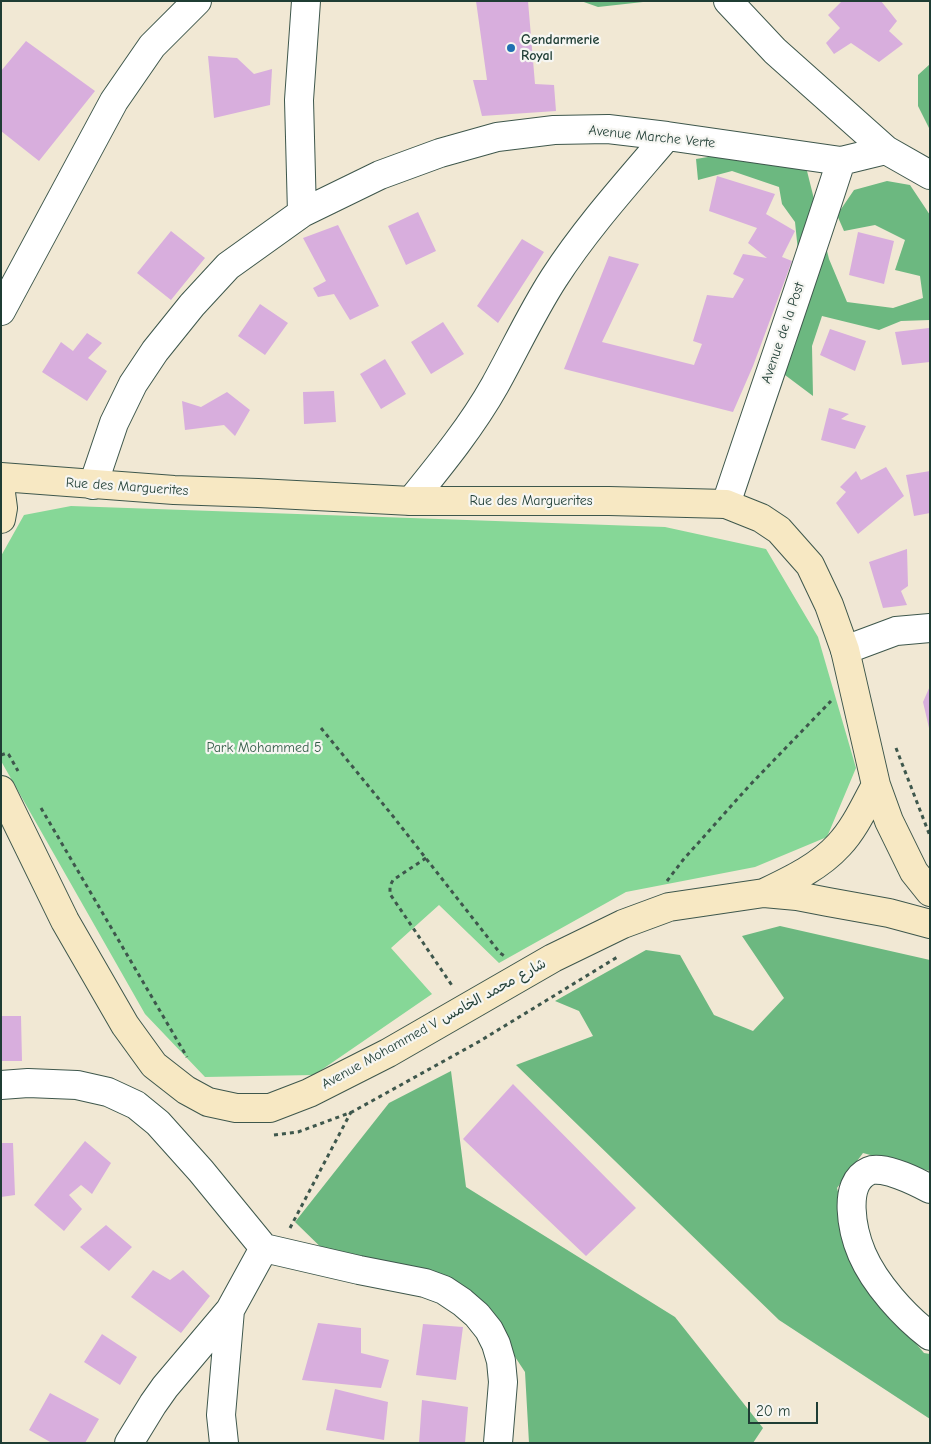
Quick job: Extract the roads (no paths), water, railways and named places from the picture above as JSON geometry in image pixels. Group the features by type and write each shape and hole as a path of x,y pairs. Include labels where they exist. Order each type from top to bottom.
{"main road":[{"name":"Rue des Marguerites","path":"1,477 174,490 411,501 609,501 726,504 761,518 779,530 810,565 846,650 876,785 888,821 914,872 930,892"},
{"path":"1,493 3,508 1,519"},
{"name":"Avenue Mohammed V شارع محمد الخامس","path":"10,781 65,921 125,1025 154,1065 186,1090 208,1102 236,1108 270,1108 309,1093 388,1053 552,958 623,924 669,907 764,893"},
{"path":"764,893 812,867 841,844 876,785"},
{"path":"764,893 797,896 889,913 930,924"}],"street":[{"path":"2,314 114,101 152,46 197,1"},
{"path":"302,213 299,100 306,1"},
{"path":"728,1 775,51 886,150 930,175"},
{"name":"Avenue Marche Verte","path":"93,485 114,422 133,384 155,351 192,304 228,266 302,213 380,175 440,153 497,137 554,130 599,130 667,136 841,161 886,150"},
{"path":"411,501 444,460 495,385 553,279 572,251 596,219 667,136"},
{"name":"Avenue de la Post","path":"726,504 841,161"},
{"path":"846,650 896,631 930,628"},
{"path":"1,1085 28,1083 77,1085 108,1092 136,1105 164,1130 271,1250 426,1283 444,1290 462,1302 490,1330 501,1361 503,1382 498,1443"},
{"path":"930,1189 914,1180 885,1170 870,1170 859,1178 853,1189 851,1204 852,1221 862,1254 879,1283 904,1313 930,1336"},
{"path":"129,1443 165,1387 230,1310 271,1250"},
{"path":"224,1443 221,1415 230,1310"}],"place":[{"name":"Gendarmerie Royal","path":"511,48"}],"park label":[{"name":"Park Mohammed 5","path":"264,748"}]}
